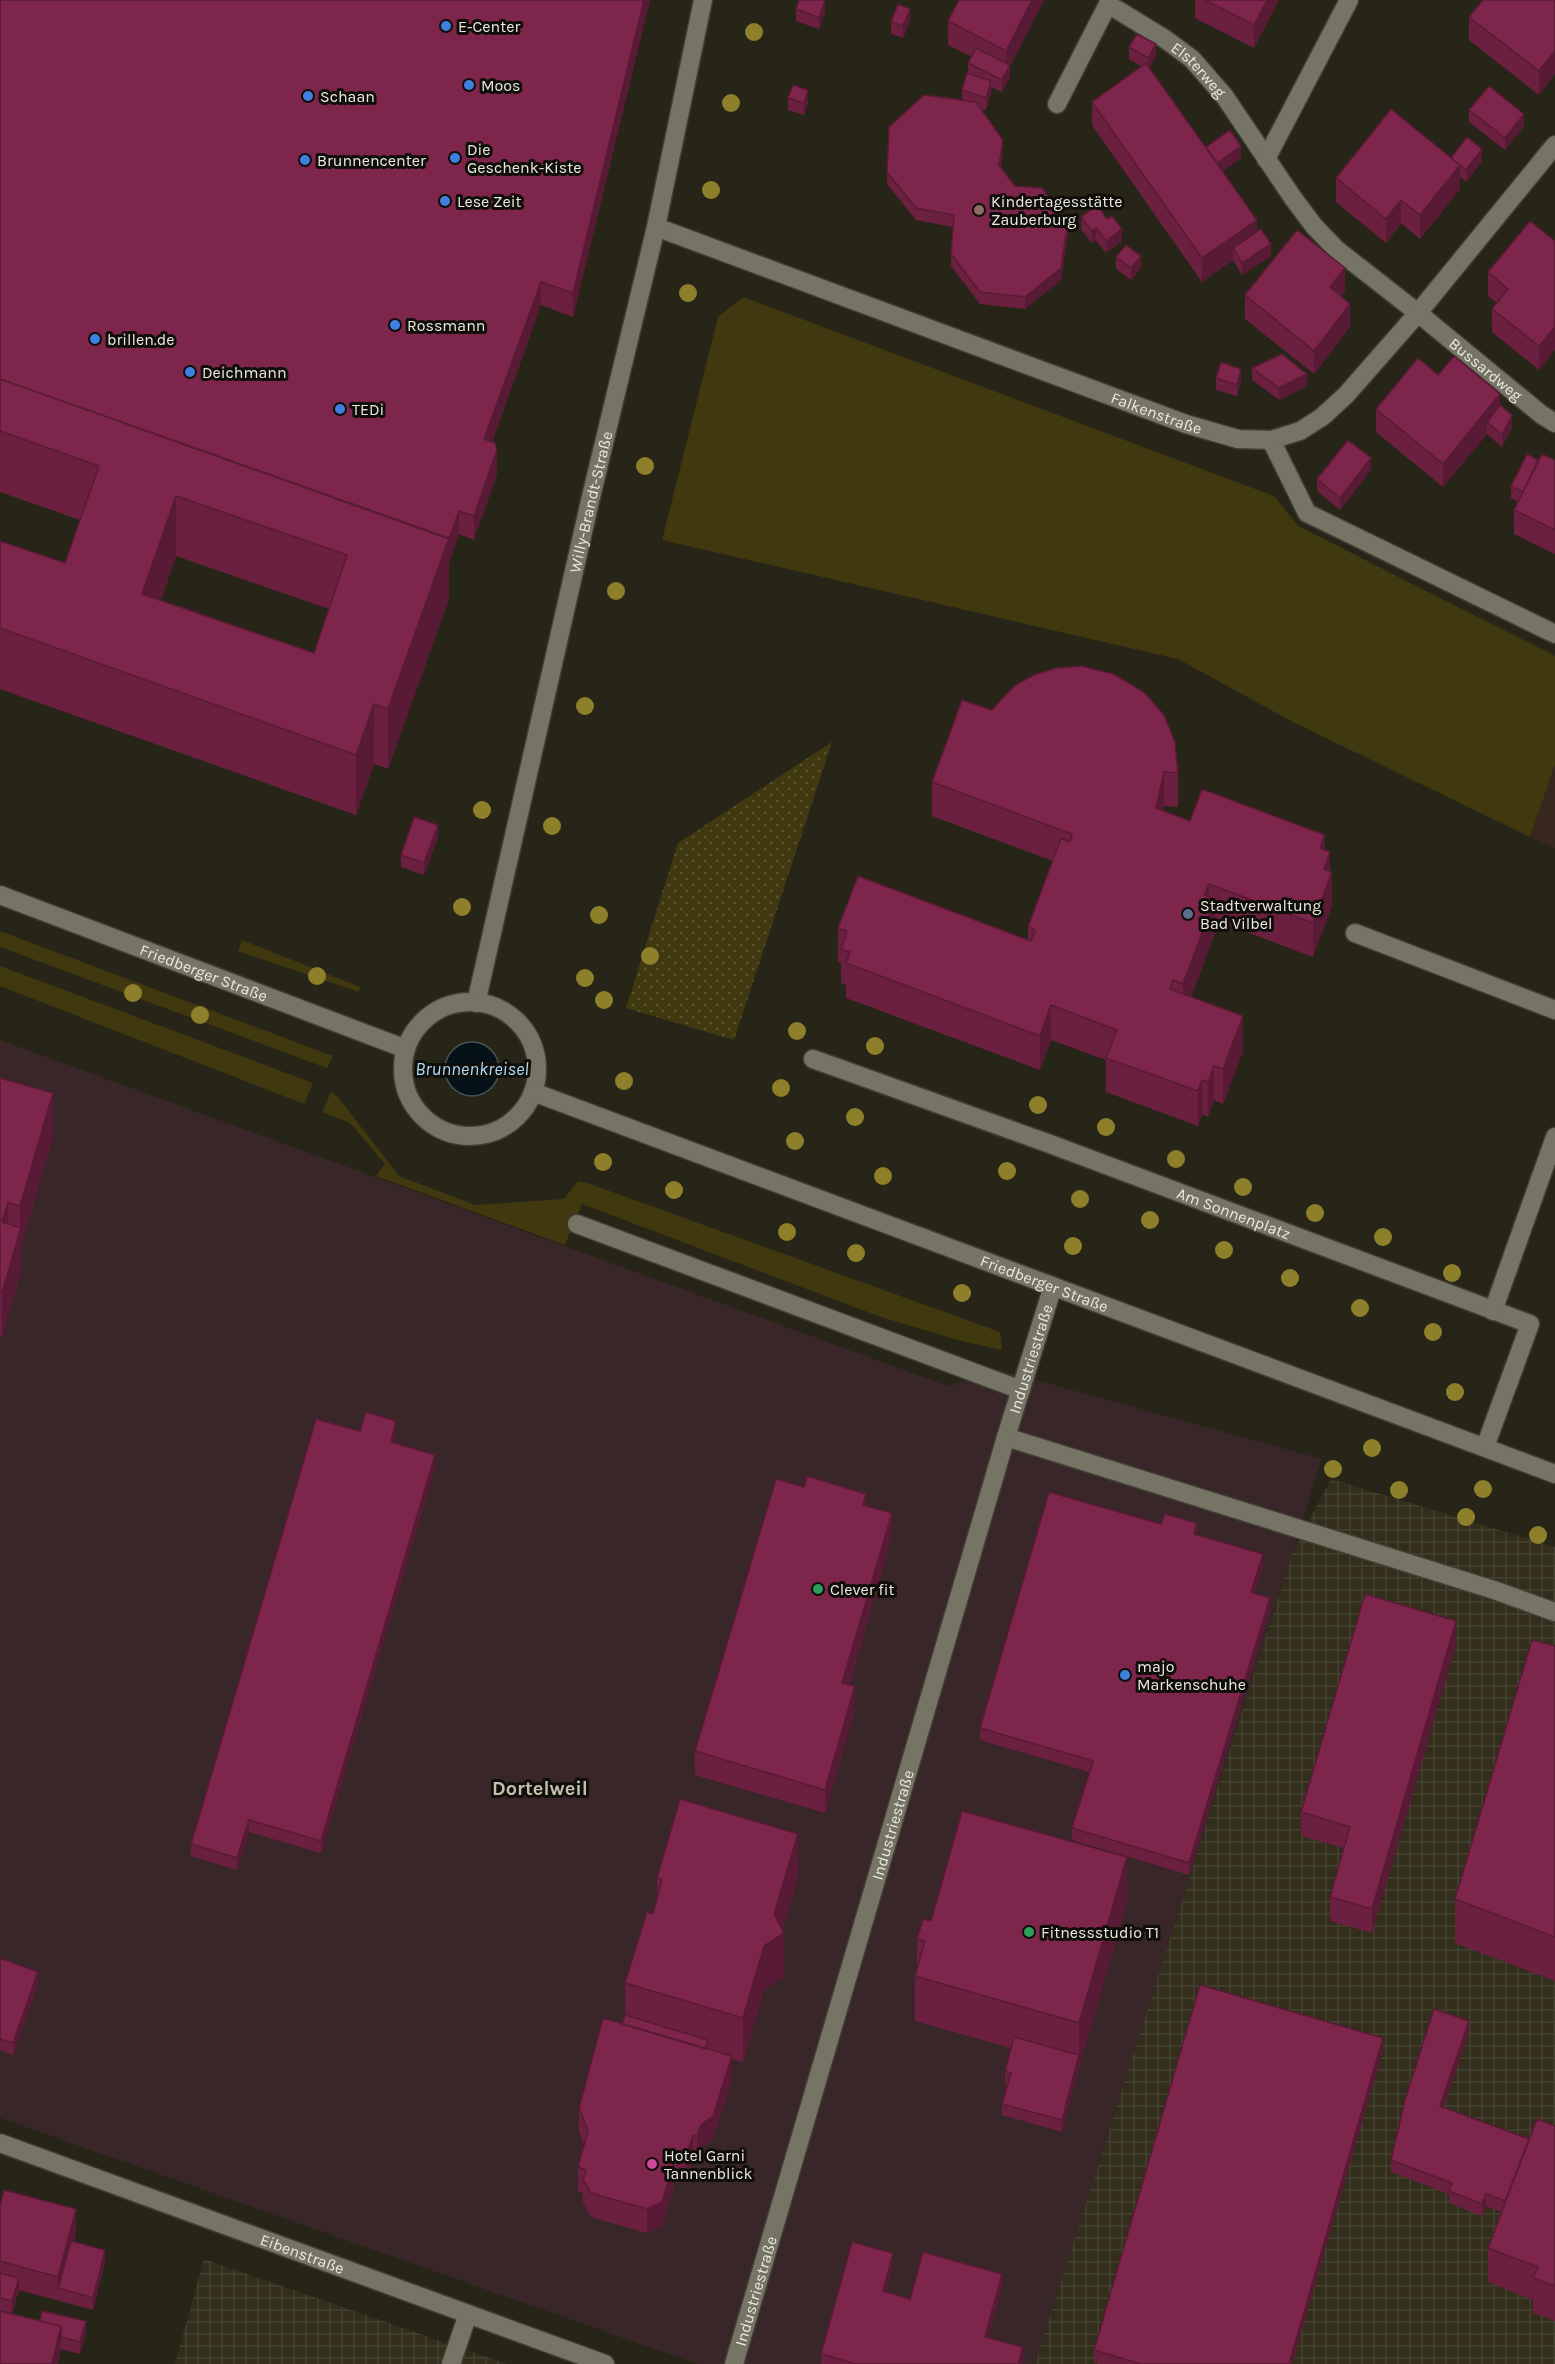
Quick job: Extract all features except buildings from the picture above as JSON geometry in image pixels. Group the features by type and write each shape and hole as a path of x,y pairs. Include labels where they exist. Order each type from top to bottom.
{"street":[{"name":"Willy-Brandt-Straße","path":"476,1003 590,501 656,228 703,0"},
{"path":"1266,159 1349,0"},
{"name":"Elsterweg","path":"1057,104 1109,2 1192,59 1225,97 1314,226 1336,249 1418,313"},
{"name":"Falkenstraße","path":"656,228 1186,424 1238,439 1271,440 1300,431 1322,417 1346,395 1418,313 1555,145"},
{"name":"Bussardweg","path":"1418,313 1542,415 1555,423"},
{"path":"1271,440 1307,513 1555,634"},
{"name":"Friedberger Straße","path":"0,895 406,1049"},
{"path":"1354,933 1555,1010"},
{"path":"476,1003 496,1008 513,1018 526,1033 535,1052 537,1072 533,1092 520,1114 500,1130 474,1137 448,1133 426,1121 410,1100 403,1075 406,1049 412,1035 433,1013 446,1006 476,1003"},
{"name":"Am Sonnenplatz","path":"813,1059 1050,1144 1530,1324 1485,1447"},
{"name":"Friedberger Straße","path":"533,1092 1555,1474"},
{"path":"1492,1311 1555,1137"},
{"path":"577,1224 1021,1390"},
{"name":"Industriestraße","path":"734,2364 1006,1437 1053,1286"},
{"path":"1006,1437 1494,1590 1555,1612"},
{"name":"Eibenstraße","path":"0,2143 605,2364"},
{"path":"451,2364 468,2314"}],"shaded area":[{"path":"743,297 1274,496 1298,526 1555,656 1555,765 1530,837 1293,722 1178,659 662,540 718,317"},
{"path":"832,742 734,1040 626,1008 678,843"},
{"path":"1555,766 1555,848 1530,837"},
{"path":"0,931 333,1056 327,1068 0,947"},
{"path":"242,940 360,987 359,992 238,951"},
{"path":"0,966 313,1083 304,1104 0,986"},
{"path":"0,1040 948,1386 1000,1370 1322,1459 1035,2364 697,2364 0,2118"},
{"path":"331,1092 338,1097 399,1176 475,1205 564,1199 578,1181 590,1184 1000,1332 1002,1350 961,1341 878,1316 582,1204 565,1245 376,1176 385,1164 350,1123 322,1112"},
{"path":"1331,1479 1555,1547 1555,2364 1035,2364 1293,1551"},
{"path":"204,2259 507,2364 175,2364"}],"water":[{"name":"Brunnenkreisel","path":"472,1042 482,1044 491,1050 497,1059 499,1069 497,1079 491,1088 482,1094 472,1096 462,1094 453,1088 447,1079 445,1069 447,1059 453,1050 462,1044"}],"place":[{"name":"E-Center","path":"446,26"},
{"name":"Moos","path":"469,85"},
{"name":"Schaan","path":"308,96"},
{"name":"Die Geschenk-Kiste","path":"455,158"},
{"name":"Brunnencenter","path":"305,160"},
{"name":"Lese Zeit","path":"445,201"},
{"name":"Kindertagesstätte Zauberburg","path":"979,210"},
{"name":"Rossmann","path":"395,325"},
{"name":"brillen.de","path":"95,339"},
{"name":"Deichmann","path":"190,372"},
{"name":"TEDi","path":"340,409"},
{"name":"Stadtverwaltung Bad Vilbel","path":"1188,914"},
{"name":"Clever fit","path":"818,1589"},
{"name":"majo Markenschuhe","path":"1125,1675"},
{"name":"Fitnessstudio T1","path":"1029,1932"},
{"name":"Hotel Garni Tannenblick","path":"652,2164"}],"district":[{"name":"Dortelweil","path":"540,1788"}]}
